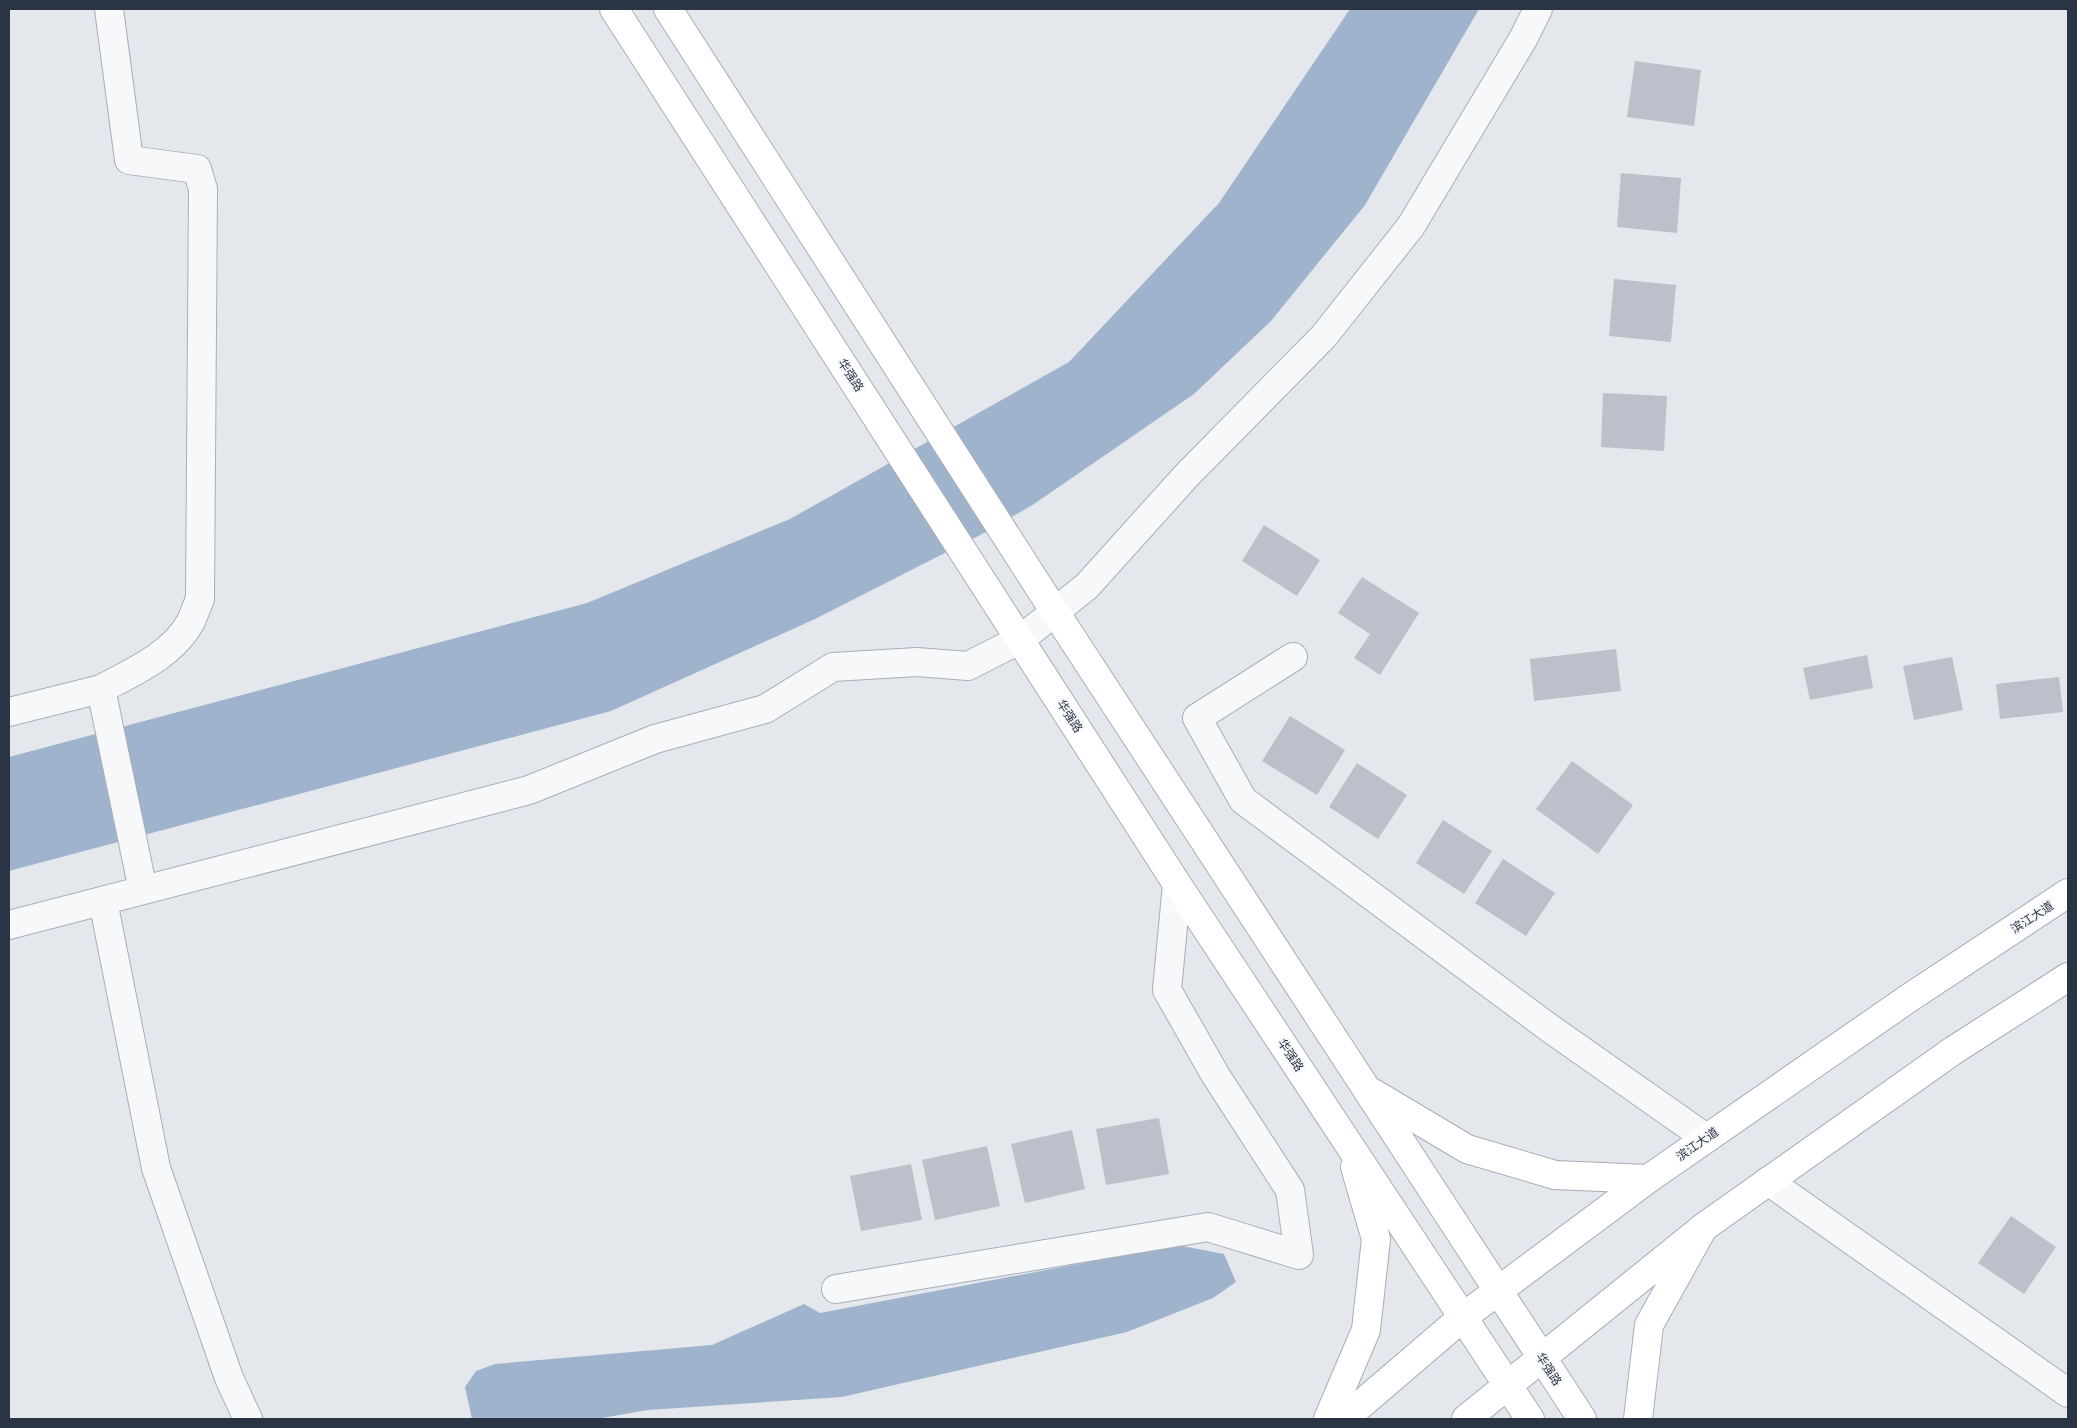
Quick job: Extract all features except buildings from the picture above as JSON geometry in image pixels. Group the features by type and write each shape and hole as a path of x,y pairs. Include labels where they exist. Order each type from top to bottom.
{"main road":[{"name":"华强路","path":"614,9 1177,884 1530,1419"},
{"name":"华强路","path":"668,9 1055,612 1582,1419"},
{"name":"滨江大道","path":"1344,1419 1463,1316 1648,1179 1909,998 2068,893"},
{"path":"1466,1419 1704,1226 1954,1050 2068,977"},
{"path":"1366,1089 1467,1149 1556,1175 1648,1179"},
{"path":"1328,1419 1366,1330 1376,1238 1346,1139"},
{"path":"1638,1419 1649,1325 1704,1226"}],"street":[{"path":"9,712 100,688 145,666 172,646 190,622 200,599 203,189 197,168 129,160 109,9"},
{"path":"9,925 529,790 656,739 765,709 833,667 918,662 968,666 1021,639 1087,586 1187,475 1324,336 1411,226 1523,39 1538,9"},
{"path":"1293,657 1197,718 1243,800 1548,1027 1706,1138"},
{"path":"100,688 143,890"},
{"path":"836,1289 1208,1227 1299,1256 1290,1190 1216,1076 1167,990 1177,884"},
{"path":"103,900 156,1168 229,1378 248,1419"},
{"path":"1768,1181 2068,1393"}],"water":[{"path":"1350,9 1479,9 1365,205 1271,321 1194,394 1034,504 986,532 815,619 611,711 9,871 9,757 587,603 790,519 1069,362 1219,203"},
{"path":"1177,1245 1224,1254 1236,1282 1213,1298 1127,1332 842,1397 648,1410 596,1419 472,1419 465,1387 476,1371 495,1364 712,1345 804,1304 820,1313"}]}
